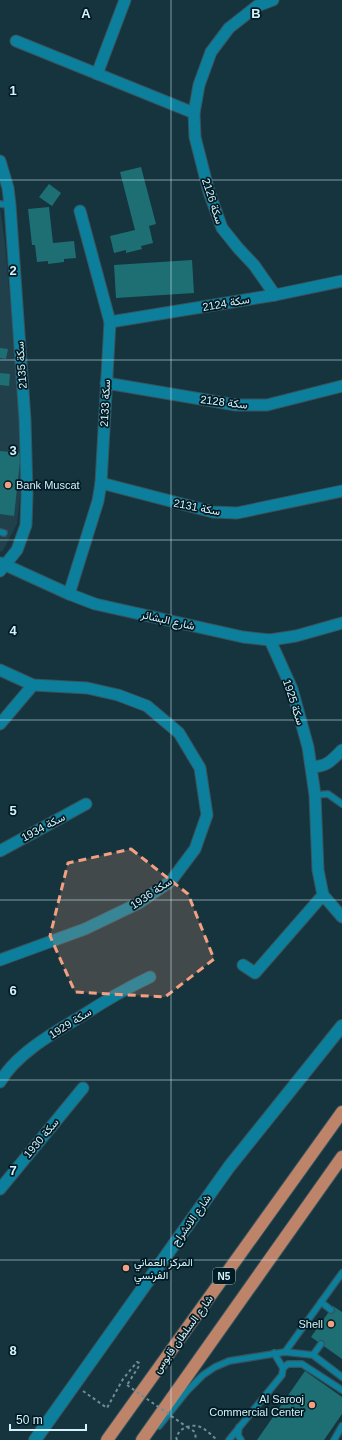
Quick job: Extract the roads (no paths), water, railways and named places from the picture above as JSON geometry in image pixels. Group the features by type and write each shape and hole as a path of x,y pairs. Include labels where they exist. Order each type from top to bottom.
{"highway":[{"name":"شارع السلطان قابوس","path":"107,1440 342,1112"},
{"name":"N5","path":"142,1440 342,1157"}],"street":[{"path":"97,74 126,0"},
{"name":"سكة 2126","path":"273,0 258,6 229,28 211,52 199,85 194,113 195,137 209,192 222,228 254,265 275,295"},
{"path":"16,41 194,113"},
{"name":"سكة 2135","path":"0,161 8,188 5,204 25,420 27,495 26,525 17,550 2,566"},
{"name":"سكة 2133","path":"69,594 98,501 101,484 110,322 80,211"},
{"name":"سكة 2124","path":"110,322 275,295 342,281"},
{"name":"سكة 2128","path":"106,383 236,406 267,405 342,386"},
{"name":"سكة 2131","path":"101,484 213,512 231,513 342,491"},
{"name":"شارع البشائر","path":"2,566 95,604 243,637 270,640 296,636 342,623"},
{"name":"سكة 1925","path":"270,640 292,689 308,747 316,796 318,870 323,895 342,917"},
{"name":"سكة 1936","path":"0,670 33,685 87,688 118,695 146,706 179,733 200,768 206,815 195,849 171,881 139,904 85,929 0,960"},
{"path":"0,724 33,685"},
{"path":"312,767 323,767 330,763 342,750"},
{"name":"سكة 1934","path":"0,851 86,804"},
{"path":"243,965 255,973 323,895"},
{"name":"سكة 1929","path":"2,1075 34,1046 123,990 150,977"},
{"name":"شارع الانشراح","path":"35,1440 229,1167 342,1026"},
{"name":"سكة 1930","path":"0,1189 83,1088"}],"lane":[{"path":"316,796 328,794 342,804"},
{"path":"285,1352 342,1273"},
{"path":"321,1302 331,1310"},
{"path":"313,1355 321,1344"},
{"path":"147,1440 187,1390 215,1366 229,1361 285,1352 313,1355 342,1377"},
{"path":"229,1440 282,1375 283,1368 274,1353"},
{"path":"283,1368 288,1364 302,1364 342,1390"},
{"path":"334,1440 342,1426"},
{"path":"239,1427 238,1435 241,1440"}],"place":[{"name":"Bank Muscat","path":"8,485"},
{"name":"المركز العماني الفرنسي","path":"126,1268"},
{"name":"Shell","path":"331,1324"},
{"name":"Al Sarooj Commercial Center","path":"312,1405"}]}
